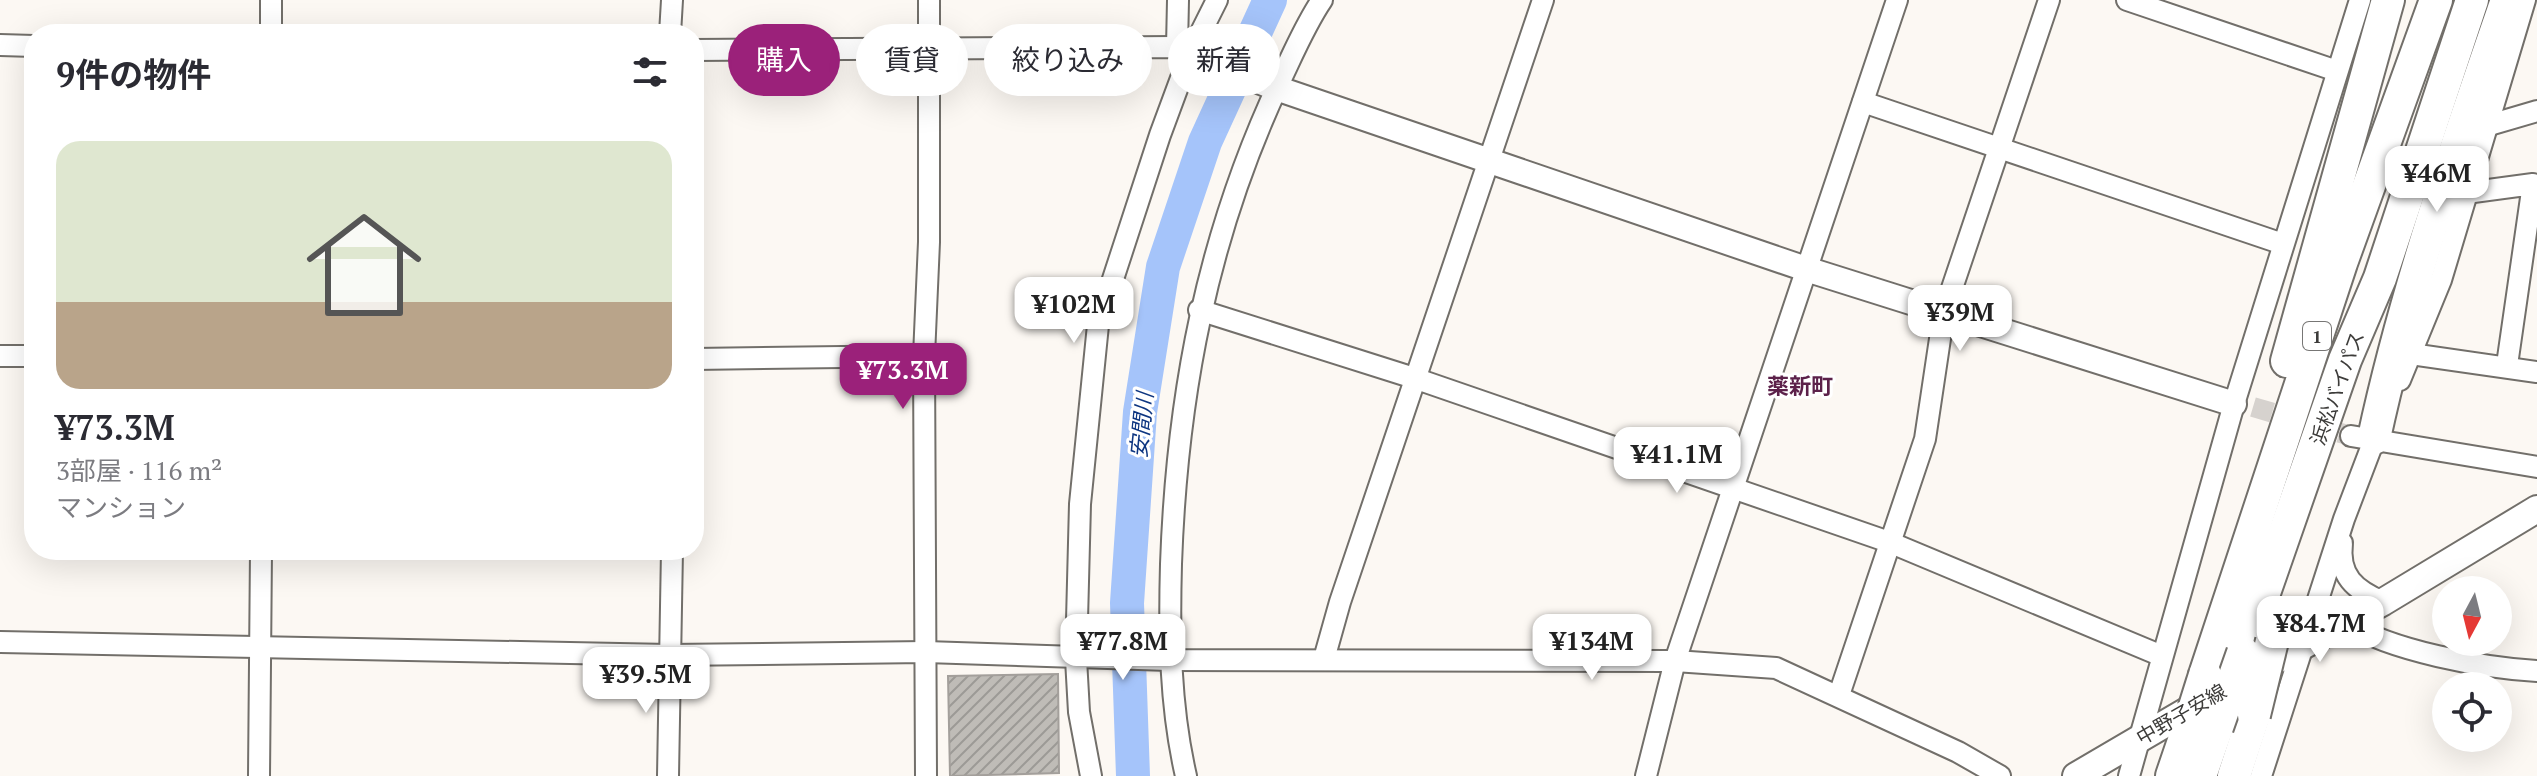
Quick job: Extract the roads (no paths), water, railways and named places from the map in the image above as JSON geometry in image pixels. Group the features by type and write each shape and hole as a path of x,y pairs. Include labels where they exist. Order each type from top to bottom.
{"highway":[{"name":"1","path":"2228,605 2260,457 2388,0"},
{"name":"浜松バイパス","path":"2200,776 2205,675 2341,263 2436,0"},
{"name":"1","path":"2234,776 2254,715 2257,647 2472,0"},
{"path":"2363,437 2390,364 2463,126 2507,0"},
{"name":"浜松バイパス","path":"2172,776 2257,647"}],"main road":[{"name":"中野子安線","path":"2076,776 2304,644 2383,602 2537,509"}],"street":[{"path":"271,0 271,24"},
{"path":"671,24 672,0"},
{"path":"929,0 929,24"},
{"path":"1178,0 1182,24"},
{"path":"1203,24 1217,0"},
{"path":"1280,80 1322,0"},
{"path":"1324,659 1414,378 1543,0"},
{"path":"1646,776 1675,661 1897,0"},
{"path":"1839,695 1925,439 1944,312 2049,0"},
{"path":"2127,0 2337,71"},
{"path":"2261,776 2344,519 2363,437 2411,354 2441,280 2525,0"},
{"path":"2129,776 2162,656 2243,406 2283,244 2359,4"},
{"path":"0,45 24,46"},
{"path":"704,50 856,48"},
{"path":"968,48 1168,52"},
{"path":"1280,89 1806,269 2243,406"},
{"path":"926,776 924,356 928,96"},
{"path":"1091,776 1079,712 1077,659 1080,504 1098,325 1172,96"},
{"path":"1186,776 1170,660 1176,472 1199,310 1241,169 1273,96"},
{"path":"1863,102 2283,244"},
{"path":"2486,126 2537,111"},
{"path":"2466,193 2533,184 2507,365"},
{"path":"1199,310 1414,378 1889,542 2162,656"},
{"path":"2411,354 2507,365 2537,372"},
{"path":"0,356 24,356"},
{"path":"704,359 924,356"},
{"path":"2363,437 2537,467"},
{"path":"2344,519 2340,556 2344,574 2361,592 2383,602"},
{"path":"259,776 261,560"},
{"path":"668,776 672,560"},
{"path":"2346,622 2369,637 2507,669 2537,671"},
{"path":"0,642 669,655 926,652 1077,659 1675,661 1776,668 1958,752 2000,776"}],"waterway":[{"name":"安間川","path":"1133,776 1127,603 1140,412 1163,267 1205,142 1270,0"}],"tunnel":[{"path":"2253,407 2351,436"}],"district":[{"name":"薬新町","path":"1800,385"}]}
